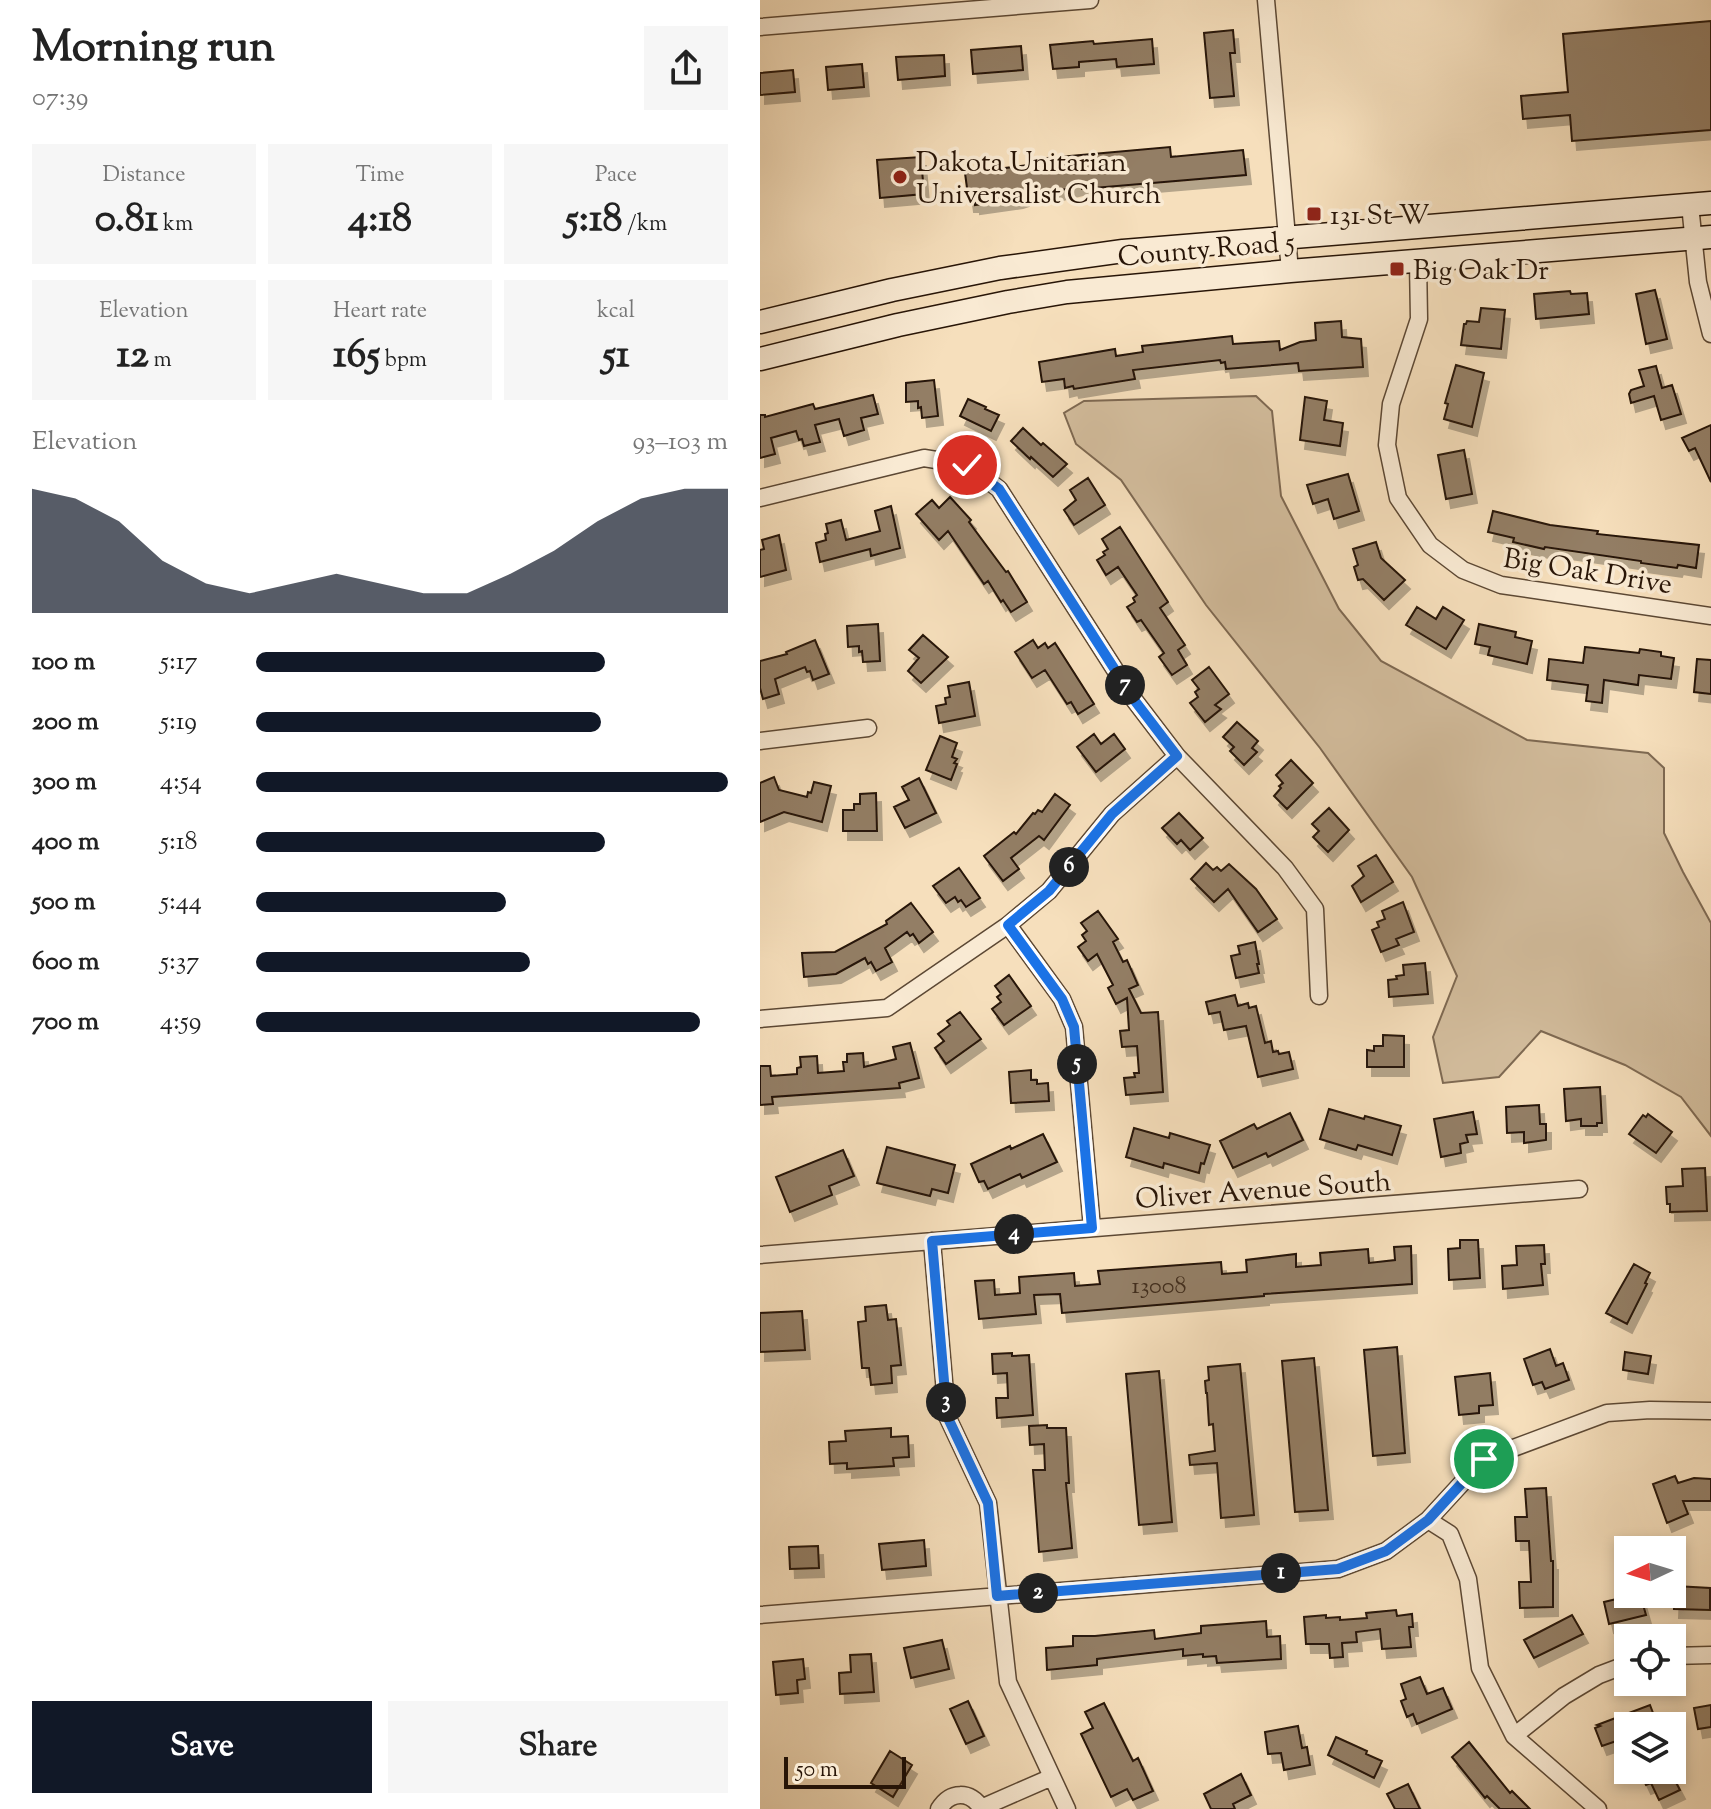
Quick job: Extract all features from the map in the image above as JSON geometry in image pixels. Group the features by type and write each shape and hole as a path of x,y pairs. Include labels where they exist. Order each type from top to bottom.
{"main road":[{"name":"County Road 5","path":"760,322 1000,268 1123,251 1700,204"},
{"name":"County Road 5","path":"760,359 898,325 1037,297 1129,285 1702,238"}],"street":[{"path":"760,27 1090,0"},
{"path":"1266,0 1290,271"},
{"path":"1700,204 1702,238 1698,282 1711,334"},
{"name":"Big Oak Drive","path":"1418,261 1419,319 1391,404 1387,445 1398,498 1430,545 1463,570 1501,585 1711,616"},
{"path":"760,498 924,458 967,465 999,489 1135,701 1177,756 1285,868 1315,909 1319,996"},
{"path":"760,741 868,728"},
{"path":"760,1019 887,1008 1008,925 1049,891 1112,814 1177,756"},
{"path":"1008,925 1062,999 1074,1027 1092,1228"},
{"name":"Oliver Avenue South","path":"760,1255 1579,1189"},
{"path":"932,1241 947,1416 988,1503 1008,1682 1067,1809"},
{"path":"760,1615 1338,1569 1386,1551 1428,1520 1484,1459 1607,1413 1711,1411"},
{"path":"1428,1520 1450,1534 1455,1545 1468,1579 1480,1668 1514,1736 1598,1809"},
{"path":"1686,1656 1711,1655"},
{"path":"1514,1736 1564,1696 1614,1669"},
{"path":"939,1809 943,1801 960,1794 969,1796 982,1809 1052,1777"}],"shaded area":[{"path":"1256,396 1272,411 1281,496 1339,609 1381,661 1527,740 1648,753 1664,768 1664,833 1711,923 1711,1136 1681,1097 1625,1065 1541,1031 1499,1077 1443,1083 1433,1037 1457,976 1412,877 1320,748 1206,605 1121,480 1076,444 1064,413 1084,401"}],"building":[{"path":"1711,21 1711,130 1572,141 1570,115 1523,119 1521,96 1568,92 1563,34"},
{"path":"1233,30 1235,53 1230,53 1234,96 1210,98 1204,33"},
{"path":"1152,39 1154,64 1117,67 1116,59 1079,62 1079,67 1053,69 1050,45"},
{"path":"1021,46 1023,70 973,74 971,50"},
{"path":"944,55 945,76 898,80 896,57"},
{"path":"862,64 864,87 828,90 826,67"},
{"path":"793,70 795,92 760,95 760,73"},
{"path":"1170,147 1171,157 1243,150 1246,175 1082,189 1082,185 1024,195 1018,199 975,205 969,203 965,173 1037,164 1037,159"},
{"name":"Dakota Unitarian Universalist Church","path":"921,157 924,194 880,198 877,160"},
{"path":"1655,290 1667,339 1646,344 1636,294"},
{"path":"1570,291 1571,294 1587,293 1589,314 1536,319 1534,294"},
{"path":"1481,308 1505,310 1501,349 1461,345 1464,324 1467,321 1479,322"},
{"path":"1341,321 1342,337 1361,339 1363,367 1299,371 1298,363 1226,369 1225,362 1221,363 1220,360 1133,370 1135,379 1074,389 1073,386 1065,388 1064,379 1042,382 1039,362 1115,349 1116,356 1143,352 1142,346 1232,336 1233,344 1279,341 1280,350 1316,340 1315,323"},
{"path":"1456,365 1484,373 1472,427 1444,419 1448,404 1445,403"},
{"path":"1656,366 1662,388 1672,385 1681,414 1661,420 1654,396 1631,403 1629,394 1631,390 1644,386 1639,370"},
{"path":"934,380 938,416 922,418 918,401 906,402 906,383"},
{"path":"873,395 878,414 861,418 864,430 844,436 839,419 815,425 820,442 804,446 796,431 771,438 775,454 760,458 760,415 765,417 813,404 815,409"},
{"path":"1305,397 1327,401 1324,420 1343,423 1340,446 1300,440"},
{"path":"968,399 999,415 991,431 960,416"},
{"path":"1711,425 1711,482 1695,448 1689,451 1682,438"},
{"path":"1023,428 1067,464 1053,477 1011,441"},
{"path":"1464,450 1472,494 1446,499 1438,455"},
{"path":"1348,474 1359,511 1334,519 1328,499 1313,504 1307,485"},
{"path":"1088,478 1105,505 1074,525 1064,510 1076,500 1070,490"},
{"path":"950,497 971,520 969,522 1008,571 1027,602 1011,612 988,581 984,584 948,531 939,540 916,514 932,500 939,508"},
{"path":"891,506 900,548 871,556 870,549 820,562 816,543 826,540 826,524 841,520 846,540 880,531 875,511"},
{"path":"1493,511 1550,525 1598,531 1597,534 1699,545 1696,568 1641,563 1513,542 1514,538 1488,532"},
{"path":"1120,527 1168,602 1160,608 1185,645 1178,650 1187,665 1172,675 1159,657 1164,653 1141,620 1137,622 1127,607 1135,602 1133,598 1137,595 1118,567 1106,575 1097,560 1108,549 1102,539"},
{"path":"779,535 786,570 760,577 760,550 764,549 762,540"},
{"path":"1376,542 1381,558 1405,580 1384,600 1363,579 1358,580 1354,567 1358,565 1353,549"},
{"path":"1417,607 1436,619 1443,607 1464,620 1446,649 1406,625"},
{"path":"878,624 880,661 863,662 859,646 848,647 847,626"},
{"path":"1479,624 1516,632 1515,637 1532,641 1527,664 1488,655 1490,647 1475,644"},
{"path":"923,635 948,657 921,683 908,671 919,658 909,650"},
{"path":"815,640 829,674 813,680 805,667 775,679 779,694 763,699 760,661 787,654"},
{"path":"1033,640 1038,648 1045,643 1048,648 1055,643 1094,704 1078,714 1071,702 1067,704 1045,670 1032,678 1015,652"},
{"path":"1585,647 1639,653 1640,649 1661,652 1661,656 1674,658 1671,679 1639,675 1638,685 1604,680 1602,703 1586,701 1588,685 1547,680 1549,659 1583,663"},
{"path":"1697,659 1711,660 1711,694 1694,692"},
{"path":"1209,667 1229,694 1215,705 1221,709 1205,722 1190,703 1198,697 1195,692 1199,689 1192,680"},
{"path":"969,682 975,716 939,723 936,706 946,704 945,698 950,697 948,686"},
{"path":"1237,722 1258,741 1252,748 1257,752 1244,765 1230,751 1234,747 1223,737"},
{"path":"1094,734 1101,744 1114,734 1125,749 1096,772 1077,747"},
{"path":"940,736 957,743 952,757 957,759 954,763 957,764 951,780 926,770"},
{"path":"1291,760 1313,783 1287,809 1274,796 1283,783 1276,775"},
{"path":"774,777 779,790 807,797 814,782 831,786 822,822 784,812 760,822 760,783"},
{"path":"919,778 936,813 905,828 894,807 909,800 902,787"},
{"path":"876,793 877,831 843,831 843,810 854,810 854,804 860,804 860,794"},
{"path":"1055,794 1070,805 1044,840 1039,836 1011,858 1019,869 1003,881 984,856 1014,832 1016,834 1033,813 1038,810 1042,812"},
{"path":"1329,808 1349,830 1328,852 1313,837 1319,831 1312,824"},
{"path":"1179,813 1203,838 1190,850 1181,840 1177,844 1162,828"},
{"path":"1376,855 1393,882 1361,902 1352,886 1364,876 1358,866"},
{"path":"1206,863 1213,870 1217,867 1221,871 1229,864 1256,889 1277,919 1258,932 1228,889 1214,902 1191,879"},
{"path":"959,868 980,898 966,907 955,897 946,903 933,886"},
{"path":"1403,902 1414,932 1396,939 1399,945 1381,952 1372,930 1379,927 1377,922 1385,919 1382,911"},
{"path":"911,903 933,932 919,943 913,934 910,936 907,932 885,948 892,962 876,971 865,958 836,974 804,977 802,953 835,952 887,924 886,921"},
{"path":"1098,911 1118,939 1113,942 1123,962 1127,960 1138,985 1129,989 1141,1013 1158,1012 1163,1092 1126,1095 1124,1078 1135,1077 1134,1073 1139,1073 1137,1046 1122,1047 1120,1031 1129,1030 1127,998 1116,1004 1108,988 1113,985 1097,954 1088,961 1078,947 1086,941 1082,935 1087,931 1081,923"},
{"path":"1255,942 1259,973 1236,978 1231,956 1240,954 1238,946"},
{"path":"1425,963 1428,994 1389,997 1388,980 1404,975 1403,965"},
{"path":"1009,975 1031,1006 1004,1025 992,1009 1001,1002 997,997 1001,994 995,986"},
{"path":"1235,995 1238,1006 1248,1003 1249,1008 1256,1006 1265,1043 1271,1041 1273,1052 1289,1052 1293,1069 1258,1077 1246,1026 1224,1030 1220,1012 1209,1014 1206,1002"},
{"path":"960,1012 981,1039 946,1064 935,1048 944,1041 938,1034 950,1025 947,1021"},
{"path":"1383,1035 1404,1036 1404,1067 1367,1067 1367,1050 1374,1051 1374,1046 1383,1046"},
{"path":"910,1043 919,1078 899,1083 900,1088 772,1097 773,1104 760,1105 760,1066 770,1066 771,1076 797,1074 797,1068 801,1067 800,1057 817,1056 818,1073 844,1071 843,1062 847,1062 847,1054 863,1053 864,1067 896,1059 893,1047"},
{"path":"1031,1070 1031,1080 1037,1080 1037,1084 1048,1083 1049,1101 1011,1103 1009,1072"},
{"path":"1600,1087 1602,1123 1581,1126 1581,1119 1566,1121 1564,1089"},
{"path":"1539,1105 1540,1124 1546,1124 1546,1140 1524,1143 1524,1132 1507,1133 1506,1107"},
{"path":"1329,1109 1401,1126 1392,1155 1358,1145 1356,1150 1320,1139"},
{"path":"1473,1112 1477,1134 1466,1135 1468,1142 1460,1144 1461,1153 1441,1157 1434,1119"},
{"path":"1290,1113 1303,1140 1268,1157 1266,1153 1233,1168 1220,1141 1254,1124 1257,1129"},
{"path":"1648,1114 1672,1132 1656,1153 1629,1134 1643,1115 1646,1117"},
{"path":"1134,1128 1169,1138 1170,1133 1210,1145 1199,1173 1164,1163 1163,1168 1126,1157"},
{"path":"1043,1134 1057,1162 988,1189 984,1181 979,1182 971,1164"},
{"path":"887,1147 955,1165 948,1193 932,1189 930,1196 877,1183"},
{"path":"843,1150 854,1176 829,1186 832,1195 790,1212 776,1177"},
{"path":"1705,1168 1707,1211 1670,1212 1666,1187 1683,1186 1682,1169"},
{"path":"1460,1240 1478,1240 1480,1278 1449,1280 1448,1249 1460,1248"},
{"path":"1544,1245 1545,1264 1541,1264 1543,1285 1503,1289 1502,1266 1517,1265 1516,1246"},
{"path":"1411,1246 1412,1284 1062,1313 1060,1294 1034,1295 1036,1314 979,1319 975,1281 994,1280 995,1295 1020,1293 1019,1277 1074,1273 1075,1286 1100,1284 1098,1271 1221,1262 1222,1274 1247,1272 1246,1260 1296,1254 1296,1267 1321,1265 1320,1253 1368,1249 1369,1263 1395,1260 1394,1247"},
{"path":"1634,1264 1650,1273 1627,1324 1606,1313"},
{"path":"886,1305 888,1320 896,1319 901,1365 891,1366 892,1383 871,1385 869,1368 862,1368 858,1322 866,1321 865,1307"},
{"path":"802,1311 805,1350 760,1352 760,1313"},
{"path":"1397,1347 1405,1453 1373,1456 1364,1350"},
{"path":"1550,1349 1556,1366 1563,1363 1569,1380 1545,1389 1542,1382 1533,1385 1524,1359"},
{"path":"1625,1352 1651,1356 1648,1374 1623,1370"},
{"path":"1012,1353 1012,1356 1029,1355 1033,1415 997,1418 996,1398 1008,1398 1007,1373 993,1374 992,1354"},
{"path":"1314,1358 1328,1510 1295,1512 1282,1361"},
{"path":"1240,1364 1254,1515 1221,1518 1217,1463 1190,1465 1189,1455 1215,1451 1205,1381 1209,1380 1208,1367"},
{"path":"1159,1371 1172,1522 1139,1525 1126,1374"},
{"path":"1490,1373 1493,1405 1479,1406 1479,1413 1459,1415 1455,1377"},
{"path":"1047,1425 1047,1428 1066,1428 1069,1483 1066,1483 1072,1548 1039,1552 1033,1470 1045,1470 1044,1444 1030,1445 1029,1426"},
{"path":"891,1428 891,1437 908,1436 909,1457 893,1458 894,1466 847,1469 847,1463 830,1464 829,1442 846,1441 845,1431"},
{"path":"1675,1476 1678,1483 1694,1478 1711,1479 1711,1501 1683,1501 1688,1514 1667,1523 1653,1484"},
{"path":"1546,1488 1553,1561 1553,1607 1520,1608 1519,1582 1531,1582 1529,1541 1516,1541 1515,1517 1527,1517 1525,1489"},
{"path":"924,1540 926,1566 882,1570 879,1544"},
{"path":"818,1546 819,1568 790,1569 789,1547"},
{"path":"1686,1587 1710,1588 1710,1610 1674,1609 1686,1608"},
{"path":"1614,1600 1614,1608 1644,1608 1646,1615 1609,1624 1604,1602"},
{"path":"1396,1610 1397,1616 1412,1614 1413,1627 1409,1627 1411,1647 1382,1649 1380,1629 1356,1632 1357,1642 1342,1643 1343,1657 1330,1658 1329,1644 1306,1644 1304,1617 1326,1615 1326,1618 1340,1617 1340,1620 1367,1618 1366,1613"},
{"path":"1572,1615 1583,1634 1534,1658 1524,1640"},
{"path":"1266,1621 1267,1637 1280,1636 1281,1659 1217,1663 1216,1656 1183,1656 1183,1649 1097,1659 1097,1665 1047,1670 1046,1648 1073,1646 1073,1636 1154,1630 1155,1639 1201,1633 1201,1626"},
{"path":"942,1640 949,1669 911,1678 904,1648"},
{"path":"871,1654 874,1692 840,1694 839,1673 851,1672 850,1655"},
{"path":"803,1659 805,1679 797,1680 798,1693 776,1695 773,1662"},
{"path":"1420,1677 1427,1694 1443,1688 1452,1709 1417,1724 1413,1714 1407,1717 1401,1701 1406,1699 1401,1684"},
{"path":"968,1701 984,1736 966,1744 950,1709"},
{"path":"1104,1703 1133,1761 1138,1758 1153,1791 1133,1800 1127,1789 1111,1797 1081,1734 1093,1728 1085,1712"},
{"path":"1650,1705 1653,1712 1631,1712"},
{"path":"1711,1705 1711,1727 1698,1729 1694,1708"},
{"path":"1614,1719 1614,1742 1602,1746 1595,1728 1600,1726 1597,1725"},
{"path":"1298,1726 1302,1748 1307,1747 1310,1765 1284,1770 1281,1753 1268,1754 1265,1732"},
{"path":"1336,1737 1382,1761 1374,1778 1328,1755"},
{"path":"1469,1742 1510,1793 1512,1791 1530,1809 1500,1809 1487,1796 1485,1798 1452,1757"},
{"path":"890,1751 912,1765 893,1797 871,1783"},
{"path":"1241,1774 1251,1795 1233,1804 1235,1809 1211,1809 1204,1794"},
{"path":"1408,1784 1420,1809 1395,1809 1387,1794"},
{"path":"1651,1784 1677,1784 1680,1790 1659,1800"}],"place":[{"name":"Dakota Unitarian Universalist Church","path":"900,177"},
{"name":"131 St W","path":"1314,214"},
{"name":"Big Oak Dr","path":"1397,269"}],"route":[{"path":"967,465 999,489 1135,701 1177,756 1112,814 1049,891 1008,925 1062,999 1074,1027 1092,1228 932,1241 947,1416 988,1503 997,1596 1338,1569 1386,1551 1428,1520 1484,1459"}]}
